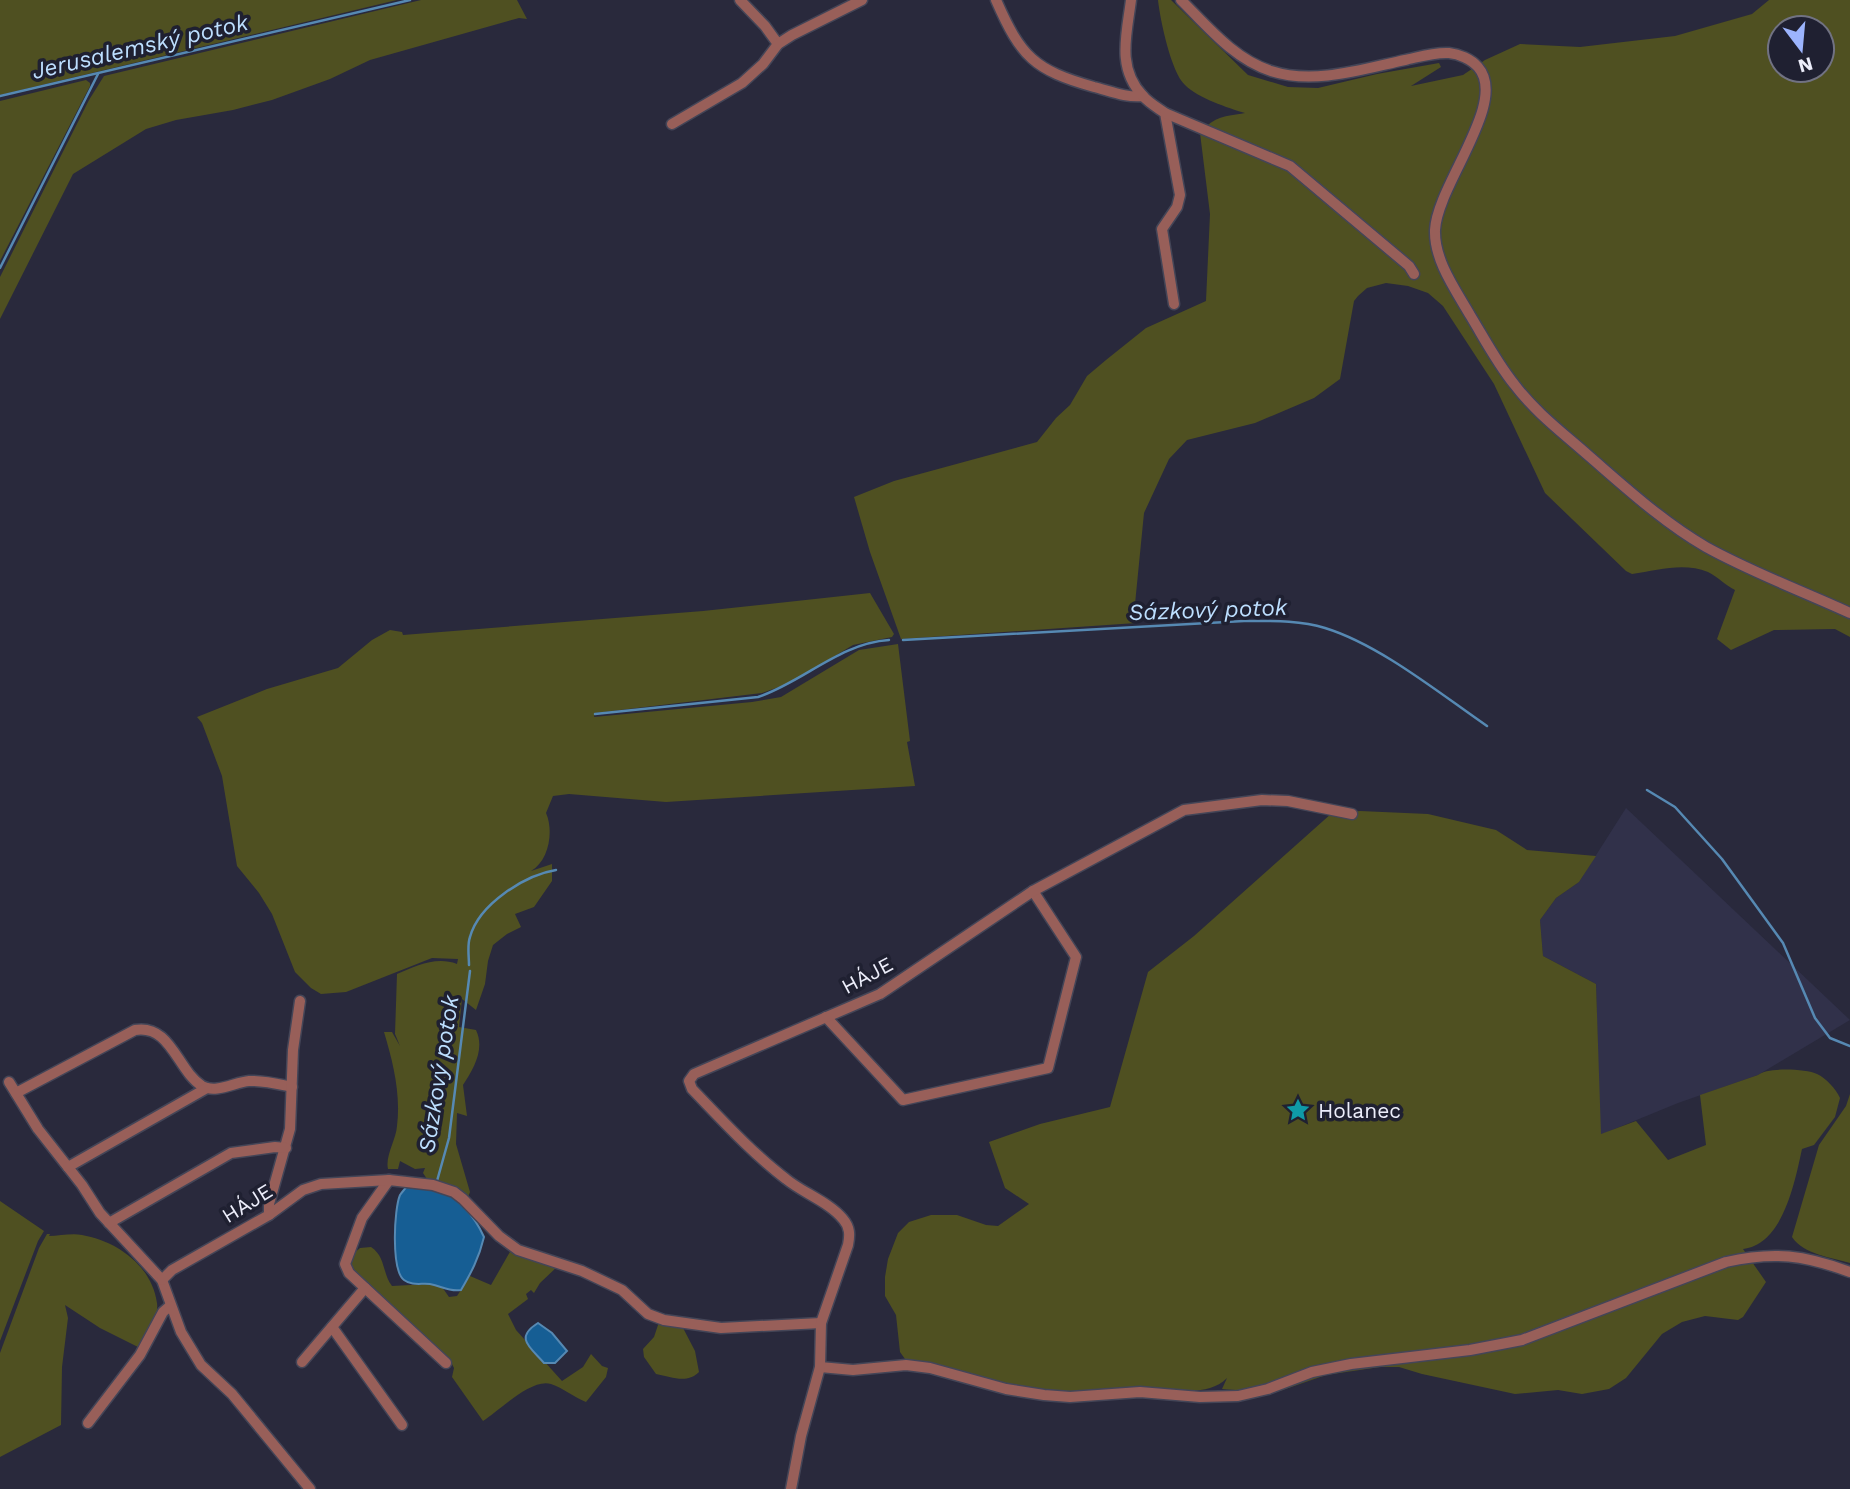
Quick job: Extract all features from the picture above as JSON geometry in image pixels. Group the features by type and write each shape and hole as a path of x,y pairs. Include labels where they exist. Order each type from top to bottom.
{"street":[{"path":"740,0 778,44"},
{"path":"672,124 742,83 778,44 862,0"},
{"path":"996,0 1018,46 1031,59 1073,81 1132,97 1143,96"},
{"path":"1131,0 1124,53 1131,76 1143,96 1165,113 1290,166 1409,266 1414,274"},
{"path":"1181,0 1238,54 1270,71 1287,75 1330,75 1439,54 1460,56 1475,64 1484,76 1487,100 1444,195 1435,231 1439,255 1448,276 1499,364 1533,407 1640,500 1679,529 1731,559 1850,613"},
{"path":"1165,113 1180,195 1177,207 1162,229 1174,304"},
{"name":"HÁJE","path":"791,1489 801,1436 820,1367 821,1323 848,1245 848,1227 836,1212 786,1180 758,1156 692,1089 689,1081 694,1074 880,994 1033,891 1184,810 1262,800 1287,801 1352,814"},
{"path":"826,1017 903,1100 1048,1068 1076,957 1033,891"},
{"path":"268,1215 290,1129 293,1050 300,1001"},
{"path":"16,1093 135,1030 142,1029 160,1035 198,1082 207,1088"},
{"path":"68,1167 207,1088 248,1081 292,1087"},
{"path":"9,1082 38,1129 109,1223 162,1280 181,1332 201,1365 232,1394 310,1489"},
{"path":"109,1223 231,1153 286,1147"},
{"path":"389,1180 362,1218 345,1264 349,1273 446,1363"},
{"name":"HÁJE","path":"162,1280 172,1270 268,1215 303,1190 321,1184 389,1180 433,1185 454,1192 499,1236 518,1250 582,1271 622,1290 648,1314 664,1320 721,1328 821,1323"},
{"path":"820,1367 853,1370 906,1365 930,1368 1006,1389 1070,1397 1140,1392 1200,1397 1238,1396 1268,1389 1312,1372 1352,1364 1470,1350 1522,1340 1744,1257 1791,1255 1850,1272"},
{"path":"302,1363 366,1288"},
{"path":"88,1423 140,1355 163,1312 170,1306"},
{"path":"332,1327 402,1425"}],"shaded area":[{"path":"0,0 397,0 0,95"},
{"path":"421,0 517,0 527,19 519,18 370,60 330,79 272,100 146,129 73,174 0,319 0,277 89,100 104,76"},
{"path":"1158,0 1171,0 1248,75 1288,87 1318,88 1439,63 1441,67 1411,86 1463,75 1485,60 1520,44 1580,47 1675,36 1752,14 1769,0 1850,0 1850,637 1835,629 1774,630 1731,650 1717,639 1735,590 1712,574 1699,569 1671,568 1632,574 1626,571 1545,493 1494,384 1443,306 1428,293 1408,286 1386,283 1367,288 1354,301 1340,379 1314,398 1255,423 1187,440 1169,459 1144,513 1134,614 1136,623 901,639 854,497 894,481 1037,442 1070,405 1087,376 1106,360 1146,328 1206,301 1210,214 1200,133 1216,120 1245,113 1205,98 1185,85 1175,69"},
{"path":"86,80 90,86 0,261 0,101"},
{"path":"870,593 894,634 892,637 853,645 790,683 762,693 595,713 594,717 781,697 859,650 898,644 910,741 907,742 915,786 666,802 569,794 553,796 546,813 550,837 546,853 531,871 552,864 552,881 534,907 515,914 521,927 493,945 485,984 476,1010 462,999 459,1027 476,1030 479,1044 474,1065 463,1085 467,1116 457,1113 456,1144 470,1192 468,1197 427,1179 423,1173 425,1168 415,1169 400,1161 398,1169 388,1169 397,1126 398,1102 393,1066 384,1032 392,1032 400,1046 395,1034 397,974 434,962 457,964 458,959 432,958 346,992 321,994 311,988 295,972 272,914 237,866 222,776 202,723 197,717 267,689 338,668 372,640 390,630 402,632 403,635 703,611"},
{"path":"1626,808 1850,1020 1758,1075 1678,1103 1600,1135 1596,984 1543,956 1540,920 1556,898 1579,882"},
{"path":"1360,811 1428,814 1496,830 1527,850 1596,856 1579,882 1556,898 1540,920 1543,956 1596,984 1601,1134 1636,1121 1668,1160 1706,1145 1700,1095 1763,1072 1778,1070 1812,1072 1824,1078 1833,1088 1840,1098 1835,1117 1814,1145 1802,1149 1785,1210 1768,1236 1757,1245 1743,1249 1766,1282 1743,1317 1738,1320 1705,1316 1682,1322 1662,1334 1626,1378 1609,1389 1582,1394 1558,1390 1515,1394 1399,1367 1326,1375 1274,1393 1222,1389 1227,1378 1210,1388 1200,1390 1137,1388 1060,1392 1011,1385 905,1359 900,1352 896,1315 885,1296 888,1259 898,1233 909,1222 931,1215 957,1215 986,1225 998,1226 1029,1204 1005,1188 989,1142 1040,1124 1110,1107 1148,972 1194,936 1332,813"},
{"path":"1850,1094 1850,1263 1811,1252 1792,1237 1819,1145 1846,1106"},
{"path":"0,1201 44,1231 0,1341"},
{"path":"47,1234 78,1234 95,1238 131,1257 154,1290 156,1314 142,1349 100,1328 65,1305 68,1318 62,1367 61,1425 0,1457 0,1353 39,1248"},
{"path":"371,1247 382,1260 392,1286 429,1284 442,1287 449,1297 457,1296 470,1276 491,1285 511,1250 559,1265 540,1283 534,1293 531,1290 526,1294 528,1299 508,1314 516,1330 562,1381 583,1367 591,1354 602,1366 608,1368 606,1377 586,1402 551,1384 543,1383 525,1390 483,1421 452,1377 454,1368 451,1362 423,1340 351,1268 353,1254 360,1248"},
{"path":"659,1322 682,1326 695,1351 699,1372 694,1376 679,1379 656,1374 644,1357 643,1349 654,1337"}],"water":[{"path":"407,1186 434,1188 450,1195 464,1207 480,1229 484,1237 482,1245 461,1290 410,1283 400,1274 395,1252 395,1225 400,1195"},
{"path":"538,1323 552,1333 567,1351 555,1363 544,1363 527,1343 527,1333"}],"waterway":[{"name":"Jerusalemský potok","path":"0,96 410,0"},
{"path":"0,268 98,74"},
{"name":"Sázkový potok","path":"903,640 1244,621 1305,624 1325,628 1367,646 1409,671 1487,726"},
{"name":"Sázkový potok","path":"595,714 758,697 854,648 889,640"},
{"name":"Sázkový potok","path":"1647,790 1675,807 1722,859 1783,943 1815,1018 1830,1038 1850,1046"},
{"name":"Sázkový potok","path":"469,965 469,940 483,913 518,885 556,870"},
{"name":"Sázkový potok","path":"437,1181 449,1138 470,971"}],"place":[{"name":"Holanec","path":"1298,1110"}]}
